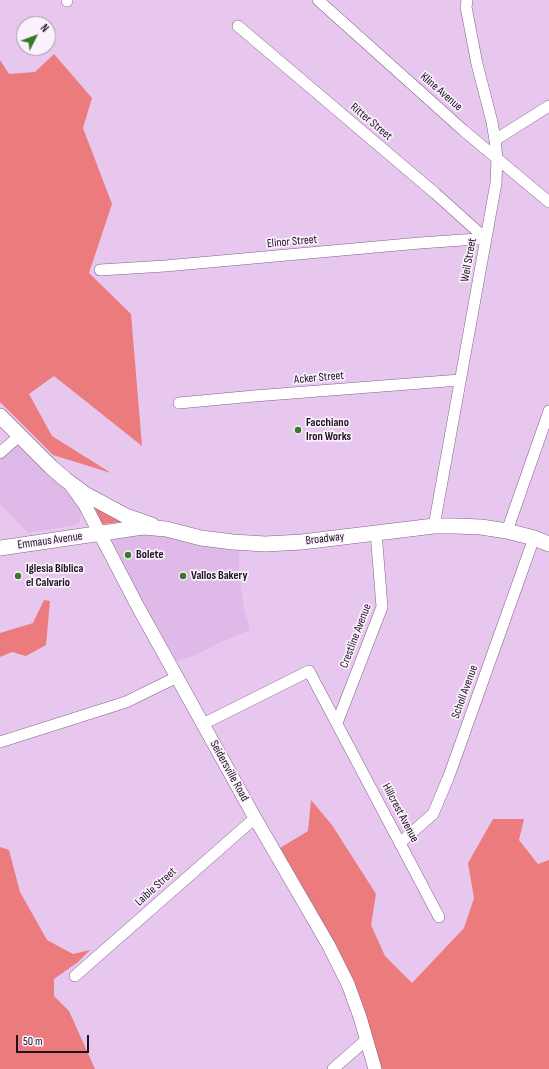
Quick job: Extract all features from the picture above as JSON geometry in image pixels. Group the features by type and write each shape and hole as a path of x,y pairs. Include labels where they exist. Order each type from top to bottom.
{"main road":[{"path":"0,416 66,480 85,494 126,516 166,529"},
{"name":"Broadway","path":"100,534 143,527 166,529 201,538 265,544 302,542 434,526 475,527 507,531 534,538 549,544"},
{"name":"Emmaus Avenue","path":"0,548 100,534"}],"street":[{"name":"Kline Avenue","path":"318,0 549,202"},
{"name":"Weil Street","path":"434,526 496,183 497,158 495,140 492,122 477,64 466,7 467,0"},
{"name":"Ritter Street","path":"238,26 436,194 486,239"},
{"path":"495,140 549,106"},
{"name":"Elinor Street","path":"100,270 171,266 441,241 486,239"},
{"name":"Acker Street","path":"179,403 283,393 460,380"},
{"path":"507,531 549,411"},
{"path":"0,454 19,436"},
{"name":"Seidersville Road","path":"66,480 85,505 177,677 255,818 334,955 348,984 360,1017 375,1069"},
{"name":"Crestline Avenue","path":"337,723 382,607 376,532"},
{"name":"Scholl Avenue","path":"400,842 433,814 449,776 534,538"},
{"name":"Hillcrest Avenue","path":"203,724 309,671 439,916"},
{"path":"0,742 126,702 177,677"},
{"name":"Laible Street","path":"75,976 255,818"},
{"path":"333,1069 366,1040"}],"shaded area":[{"path":"52,56 56,56 92,98 83,128 112,204 89,273 131,314 142,446 54,376 29,394 52,436 111,473 53,455 0,402 0,60 9,74 35,72"},
{"path":"19,444 76,502 81,510 80,521 76,525 28,533 0,504 0,460"},
{"path":"96,507 122,522 102,524 95,509"},
{"path":"145,532 239,547 239,572 244,608 250,630 219,643 196,655 177,661 135,589 110,542 119,537"},
{"path":"44,600 50,601 46,645 26,656 12,652 0,657 0,633 33,623"},
{"path":"311,800 332,825 376,894 371,925 385,956 412,983 464,928 474,898 468,863 493,819 524,819 519,840 538,864 549,860 549,1069 381,1069 358,991 280,848 308,831"},
{"path":"0,847 9,850 20,892 47,940 73,954 90,950 78,962 54,979 54,996 69,1011 95,1069 0,1069"}],"place":[{"name":"Facchiano Iron Works","path":"298,430"},
{"name":"Bolete","path":"128,555"},
{"name":"Iglesia Bíblica el Calvario","path":"18,576"},
{"name":"Vallos Bakery","path":"183,576"}]}
